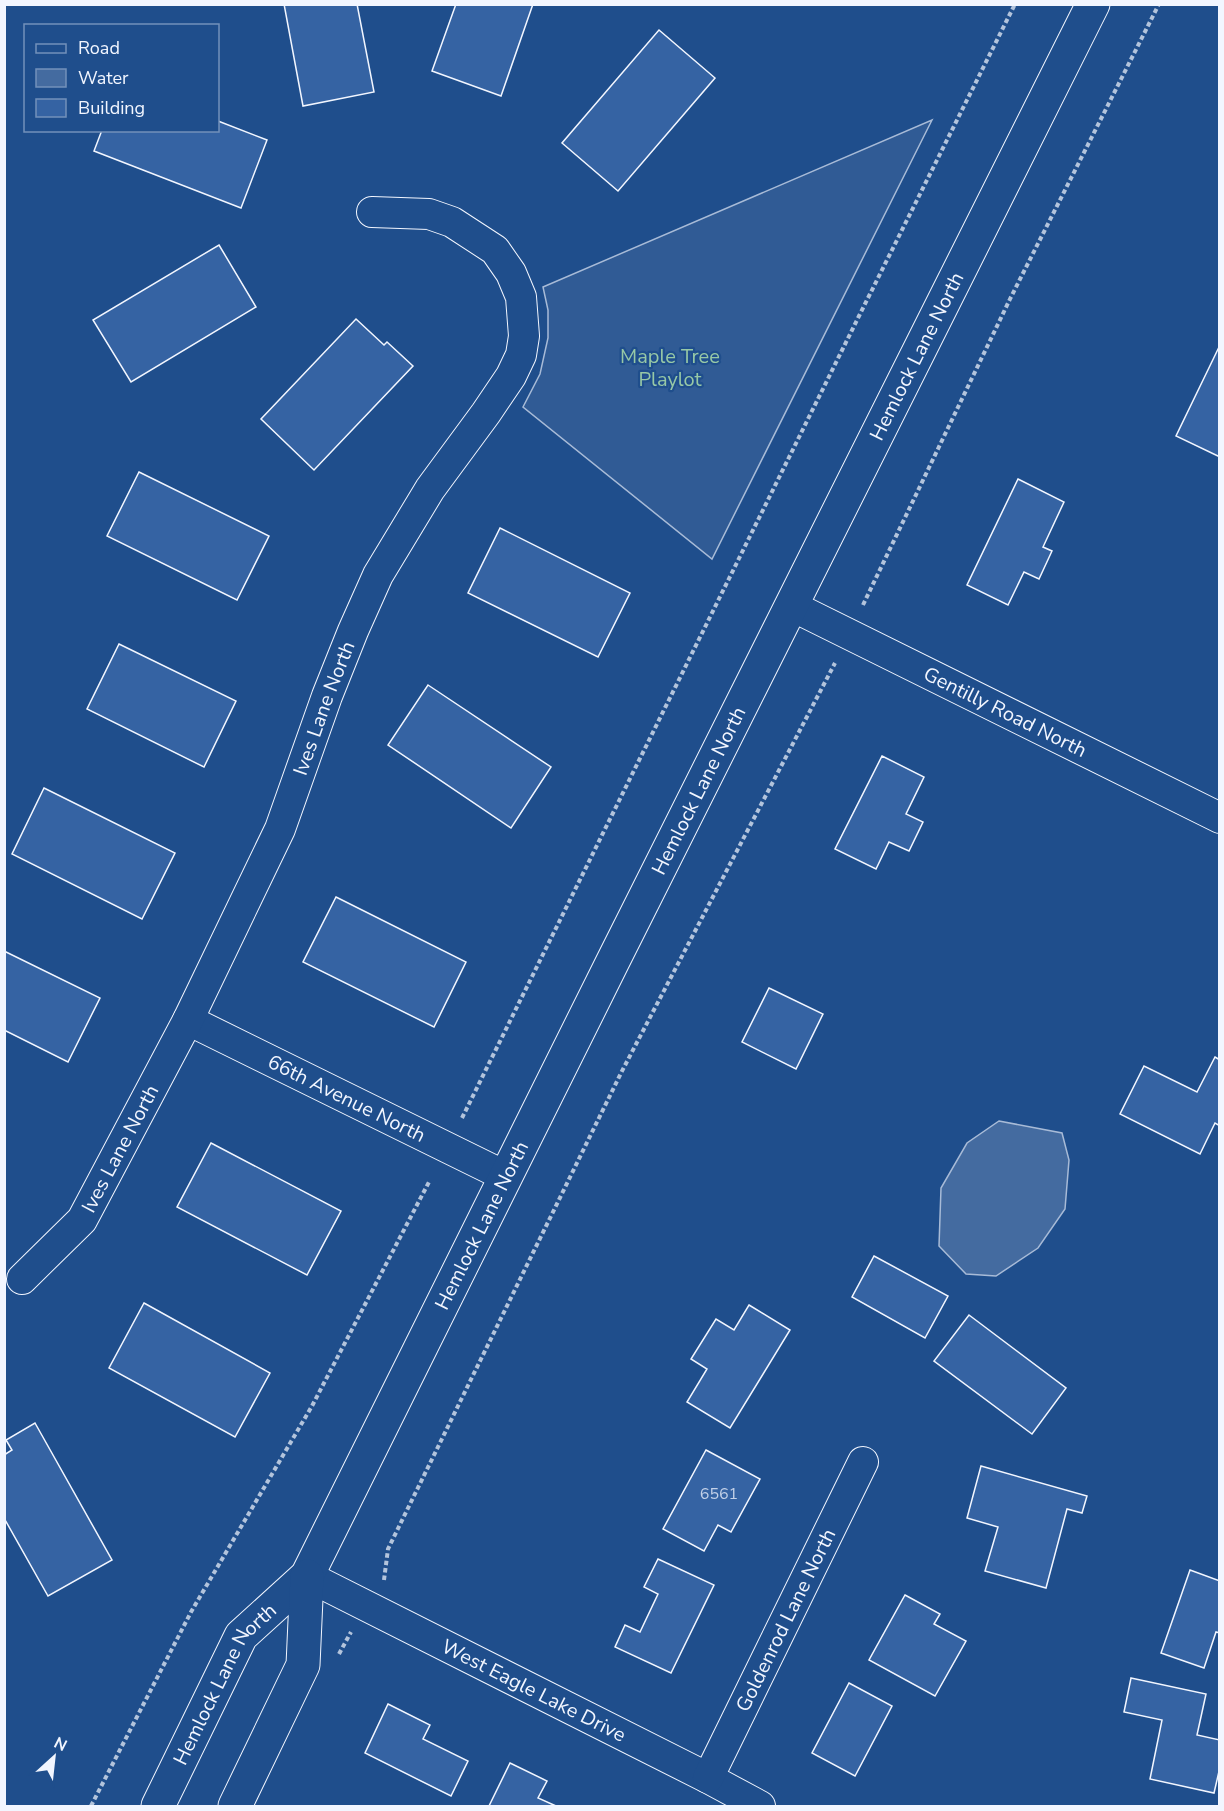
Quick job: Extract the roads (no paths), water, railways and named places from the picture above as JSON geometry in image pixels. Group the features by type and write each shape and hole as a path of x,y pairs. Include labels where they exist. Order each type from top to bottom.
{"main road":[{"name":"Hemlock Lane North","path":"158,1806 241,1636 307,1576 1093,4"},
{"name":"Hemlock Lane North","path":"235,1806 303,1665 307,1576"}],"street":[{"name":"Ives Lane North","path":"22,1280 82,1220 188,1020 280,829 327,696 378,575 430,489 511,376 521,355 524,336 521,297 511,273 495,250 452,222 429,214 372,212"},
{"name":"Gentilly Road North","path":"792,606 1220,818"},
{"name":"66th Avenue North","path":"188,1020 505,1176"},
{"name":"Goldenrod Lane North","path":"708,1778 863,1462"},
{"name":"West Eagle Lake Drive","path":"307,1576 760,1806"}],"water":[{"path":"999,1121 1062,1133 1069,1160 1065,1209 1038,1248 996,1276 966,1274 939,1246 941,1188 967,1143"}],"park label":[{"name":"Maple Tree Playlot","path":"670,368"}]}
